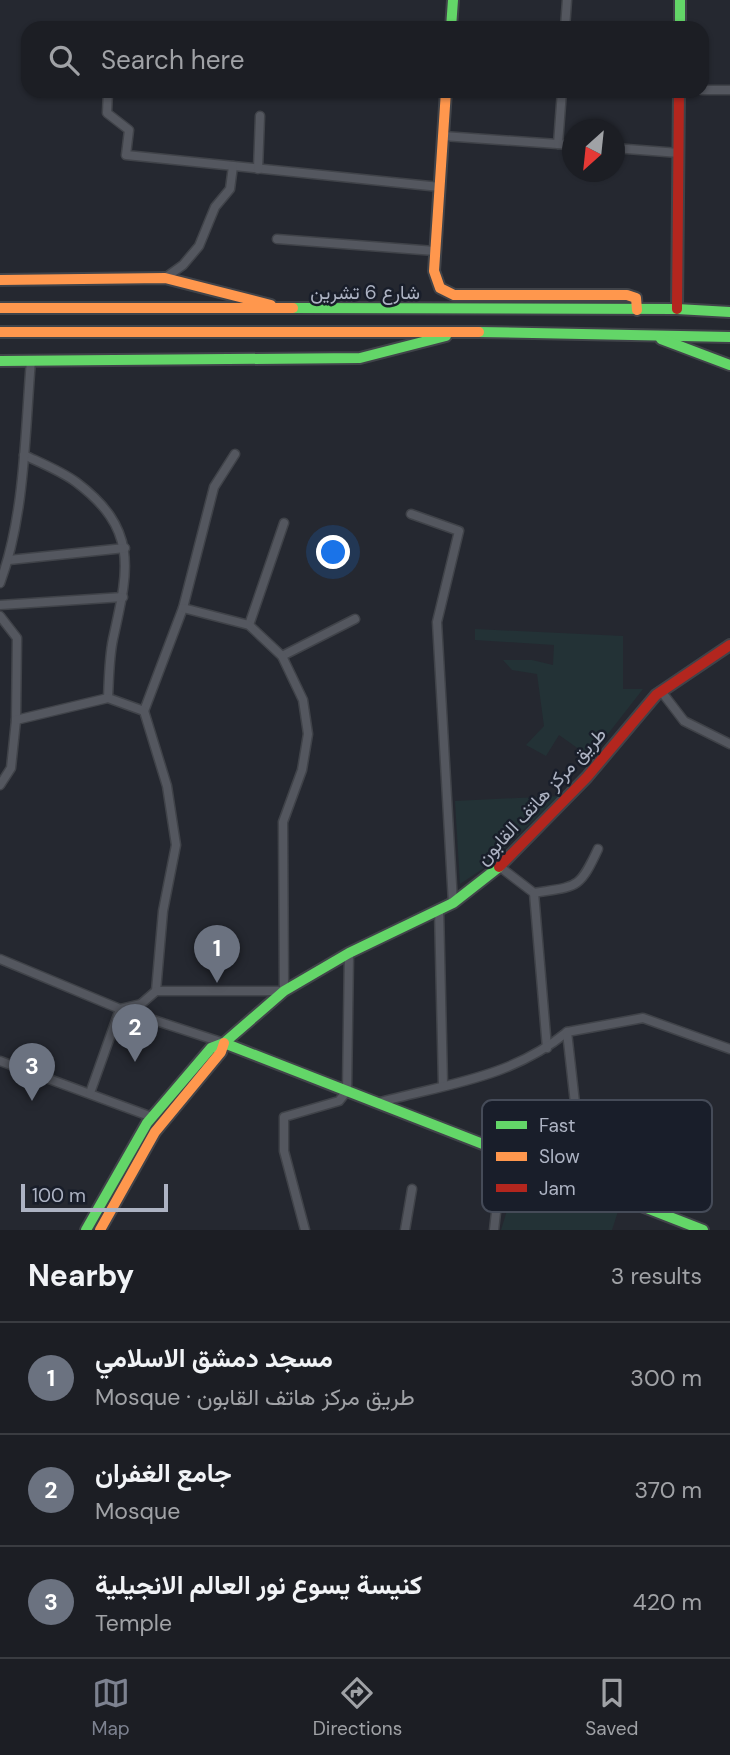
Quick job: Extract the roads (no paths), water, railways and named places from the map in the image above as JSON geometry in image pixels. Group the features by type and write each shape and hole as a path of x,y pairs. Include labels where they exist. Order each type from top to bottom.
{"main road":[{"path":"452,21 453,0"},
{"path":"680,0 680,21"},
{"path":"446,98 435,280 449,294 627,295 636,298 637,310"},
{"path":"677,309 679,98"},
{"path":"0,280 165,278 287,309"},
{"name":"شارع 6 تشرين","path":"0,308 677,309 730,313"},
{"name":"شارع 6 تشرين","path":"0,332 643,333 730,337"},
{"path":"0,360 360,358 463,332"},
{"path":"643,333 730,365"},
{"name":"طريق مركز هاتف القابون","path":"224,1043 284,991 349,953 453,902 500,867 587,777 661,691 730,645"},
{"path":"100,1230 155,1132 221,1052 224,1043"},
{"path":"86,1230 112,1181 152,1117 202,1057 211,1048 224,1043 482,1144"},
{"path":"656,1212 703,1230"}],"street":[{"path":"566,21 567,0"},
{"path":"709,90 730,90"},
{"path":"108,98 107,113 128,130 126,155 440,187"},
{"path":"558,144 561,98"},
{"path":"258,169 260,116"},
{"path":"443,135 562,144"},
{"path":"625,149 679,153"},
{"path":"165,278 183,265 199,246 215,207 230,189 233,166"},
{"path":"277,239 435,251"},
{"path":"0,583 9,560 24,455 31,360"},
{"path":"156,991 163,911 176,845 167,786 144,712 183,608 214,487 235,454"},
{"path":"24,455 75,481 108,511 125,548 123,597 112,643 108,698"},
{"path":"411,514 459,531 438,622 453,902"},
{"path":"249,625 284,523"},
{"path":"9,560 125,548"},
{"path":"0,605 123,597"},
{"path":"120,1009 141,1004 156,991 284,991 283,822 302,770 308,734 303,699 282,656 249,625 183,608"},
{"path":"0,616 17,638 16,720 11,768 0,785"},
{"path":"282,656 355,619"},
{"path":"661,691 684,721 730,744"},
{"path":"16,720 108,698 144,712"},
{"path":"500,867 534,893 575,887 584,877 598,849"},
{"path":"534,893 547,1048"},
{"path":"439,909 443,1085"},
{"path":"305,1230 284,1151 284,1117 339,1101 347,1091 349,953"},
{"path":"0,959 120,1009 224,1043"},
{"path":"89,1093 120,1009"},
{"path":"377,1103 504,1071 547,1048 568,1032 643,1018 730,1049"},
{"path":"568,1032 575,1100"},
{"path":"0,1061 152,1117"},
{"path":"405,1230 412,1189"},
{"path":"494,1230 496,1212"}],"place":[{"name":"مسجد دمشق الاسلامي","path":"217,983"},
{"name":"جامع الغفران","path":"135,1062"},
{"name":"كنيسة يسوع نور العالم الانجيلية","path":"32,1101"}]}
